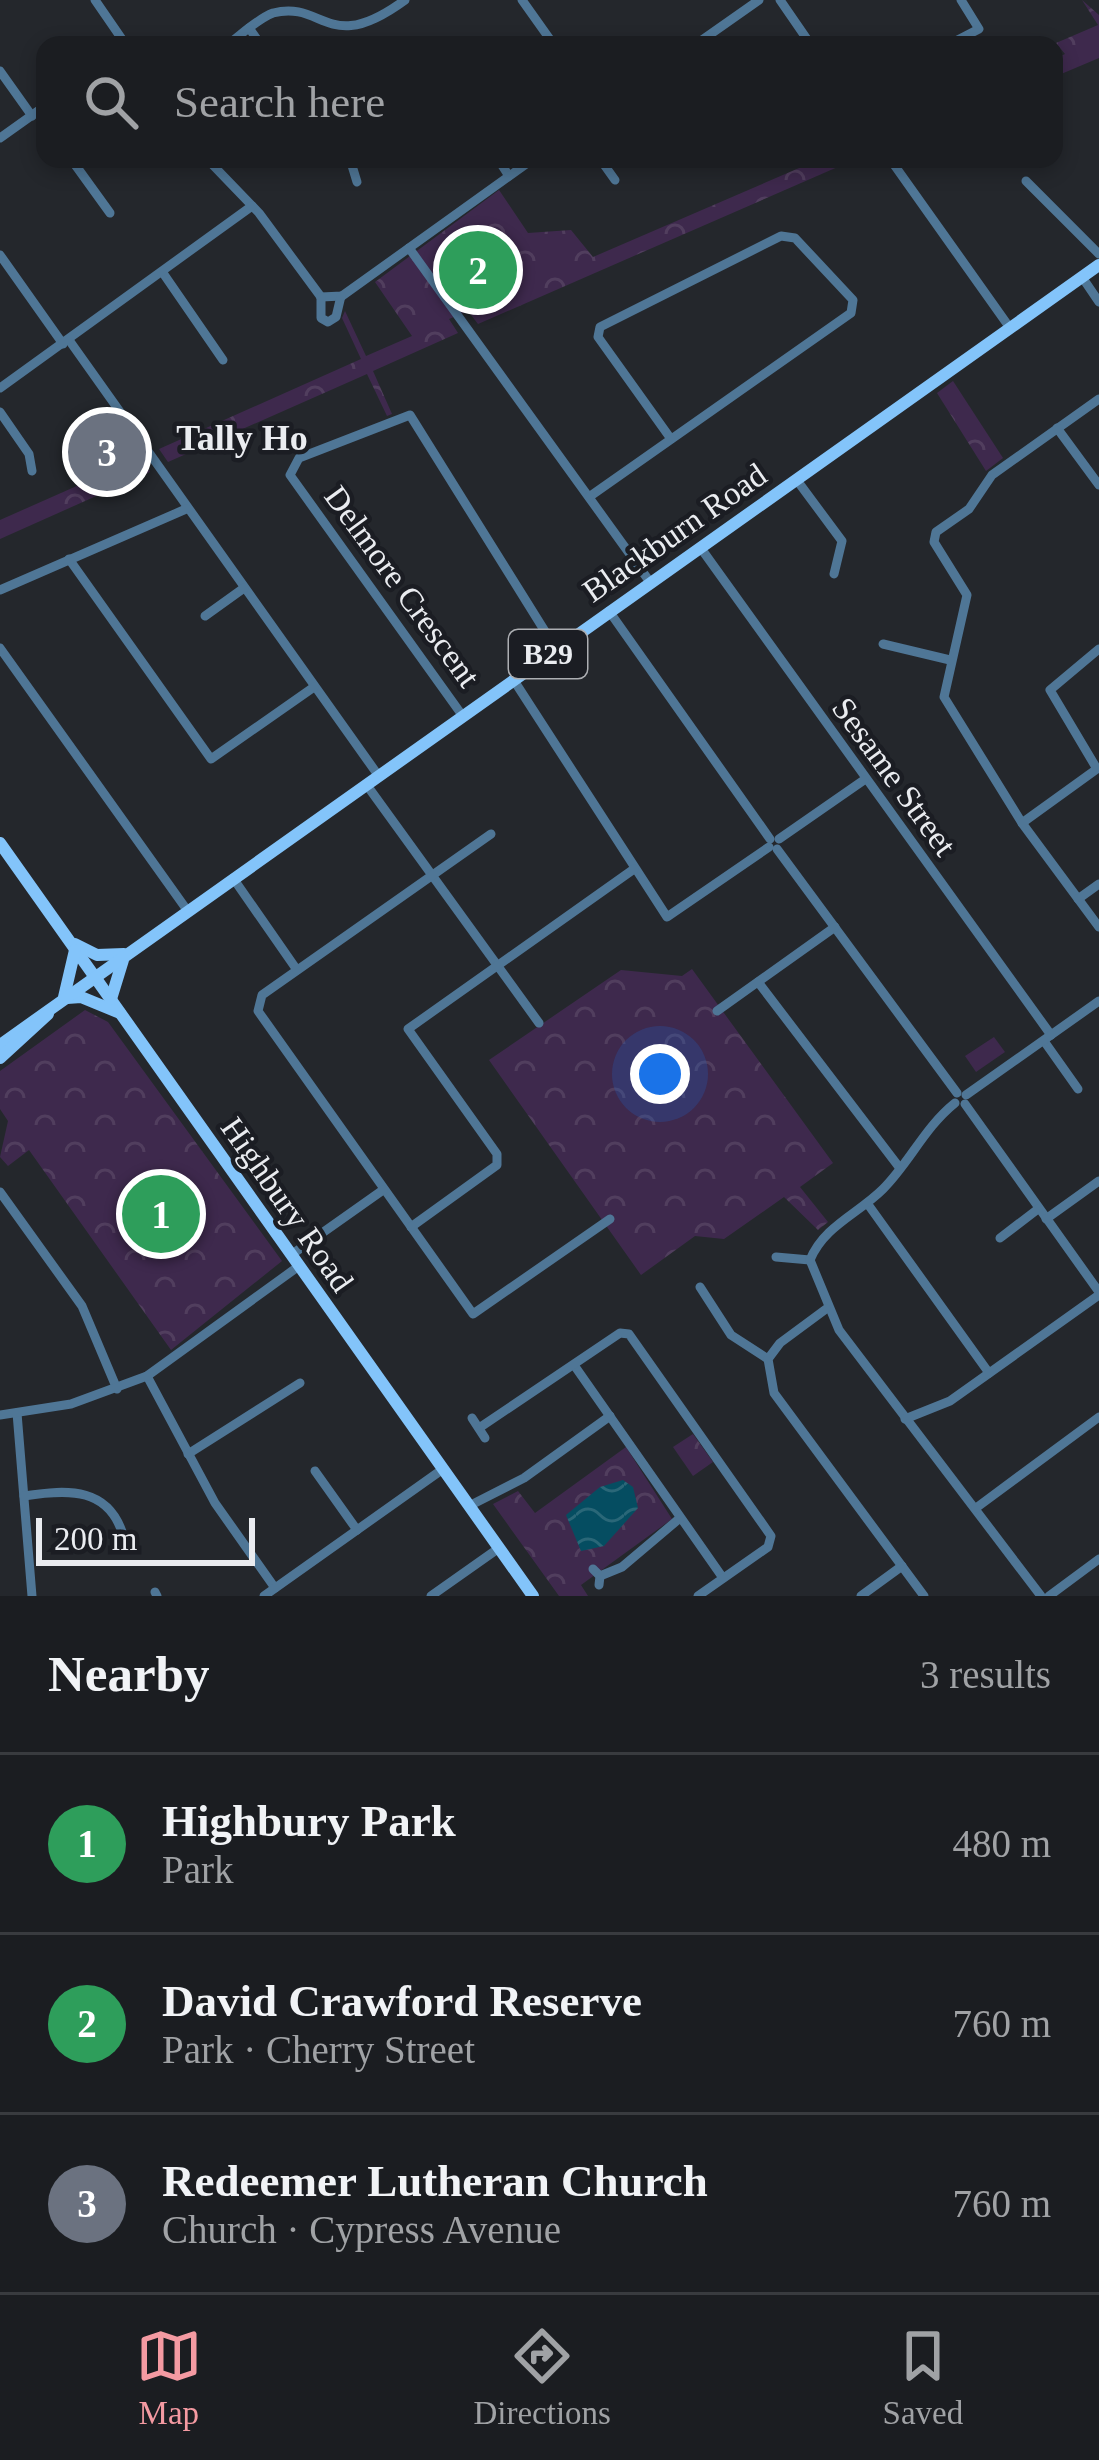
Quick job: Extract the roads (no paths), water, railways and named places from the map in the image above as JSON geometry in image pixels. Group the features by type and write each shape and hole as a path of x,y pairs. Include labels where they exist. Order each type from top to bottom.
{"main road":[{"name":"Blackburn Road","path":"0,1058 129,951 1099,266"},
{"name":"Highbury Road","path":"0,844 533,1596"},
{"path":"59,1005 74,972 72,945 97,955 129,951"},
{"path":"111,999 116,970 129,951"},
{"path":"59,1005 81,997 120,1012"},
{"name":"Blackburn Road","path":"0,1045 59,1005"}],"street":[{"path":"95,0 120,36"},
{"path":"238,36 272,13 290,10 362,26 405,0"},
{"path":"522,0 548,36"},
{"path":"708,36 759,0"},
{"path":"780,0 805,36"},
{"path":"961,0 979,29 965,36"},
{"path":"249,28 255,36"},
{"path":"0,71 36,109"},
{"path":"0,138 36,112"},
{"path":"78,168 110,213"},
{"path":"216,168 252,206 321,297 321,318 328,322 336,317 342,296"},
{"path":"353,168 357,182"},
{"path":"504,168 509,176"},
{"path":"321,297 342,296 520,168"},
{"path":"606,168 615,180"},
{"path":"896,168 1010,328"},
{"path":"1026,181 1099,254"},
{"path":"0,388 252,206"},
{"path":"590,497 671,440 855,306 802,243 781,236 600,327 598,337 671,440"},
{"path":"409,248 650,581"},
{"path":"0,255 314,687 432,876 539,1023"},
{"path":"163,273 223,360"},
{"path":"1082,278 1099,302"},
{"path":"1099,399 992,475 969,509 936,532 934,542 967,595 944,697 1022,823 1099,927"},
{"path":"0,412 29,454 32,471"},
{"name":"Delmore Crescent","path":"462,715 290,476 299,458 410,415 556,649"},
{"path":"1057,428 1099,485"},
{"path":"796,478 842,541 834,574"},
{"path":"0,590 186,508"},
{"name":"Sesame Street","path":"700,547 1047,1038 1078,1089"},
{"path":"69,560 211,759 314,687"},
{"path":"205,616 244,588"},
{"path":"609,611 1099,1294 950,1401 905,1419"},
{"path":"883,644 950,660"},
{"path":"0,648 187,910"},
{"path":"1022,823 1097,769 1054,704 1051,690 1099,650"},
{"path":"513,679 667,917 863,780"},
{"path":"491,834 256,1003 472,1314 610,1219"},
{"path":"411,1227 497,1165 497,1154 408,1029 634,869"},
{"path":"233,878 297,970"},
{"path":"1078,899 1099,884"},
{"path":"717,1011 836,927"},
{"path":"758,982 899,1167"},
{"path":"810,1260 828,1232 867,1203 921,1136 961,1099 1099,1001"},
{"path":"1000,1238 1099,1181"},
{"path":"0,1415 117,1389 148,1376 383,1190"},
{"path":"0,1192 82,1306 117,1389"},
{"path":"867,1203 989,1373"},
{"path":"776,1257 810,1260"},
{"path":"810,1260 826,1309 905,1419 1045,1596 1099,1559"},
{"path":"700,1287 731,1335 768,1359"},
{"path":"826,1309 780,1343 768,1359 774,1393 924,1596"},
{"path":"480,1427 620,1333 629,1334 771,1537 768,1547 698,1596"},
{"path":"574,1365 723,1578"},
{"path":"148,1376 188,1454 275,1588"},
{"path":"188,1454 300,1383"},
{"path":"17,1413 32,1596"},
{"path":"469,1506 524,1478 610,1416"},
{"path":"976,1508 1099,1417"},
{"path":"264,1596 443,1469"},
{"path":"315,1471 357,1530"},
{"path":"24,1496 86,1492 98,1497 119,1519 124,1538"},
{"path":"597,1577 622,1567 680,1518"},
{"path":"430,1596 499,1548"},
{"path":"861,1596 902,1566"}],"water":[{"path":"623,1480 633,1487 638,1508 604,1546 581,1551 566,1515 600,1487"}],"place":[{"name":"David Crawford Reserve","path":"478,270"},
{"name":"Redeemer Lutheran Church","path":"107,452"},
{"name":"Highbury Park","path":"161,1214"}],"district":[{"name":"Tally Ho","path":"242,437"}]}
